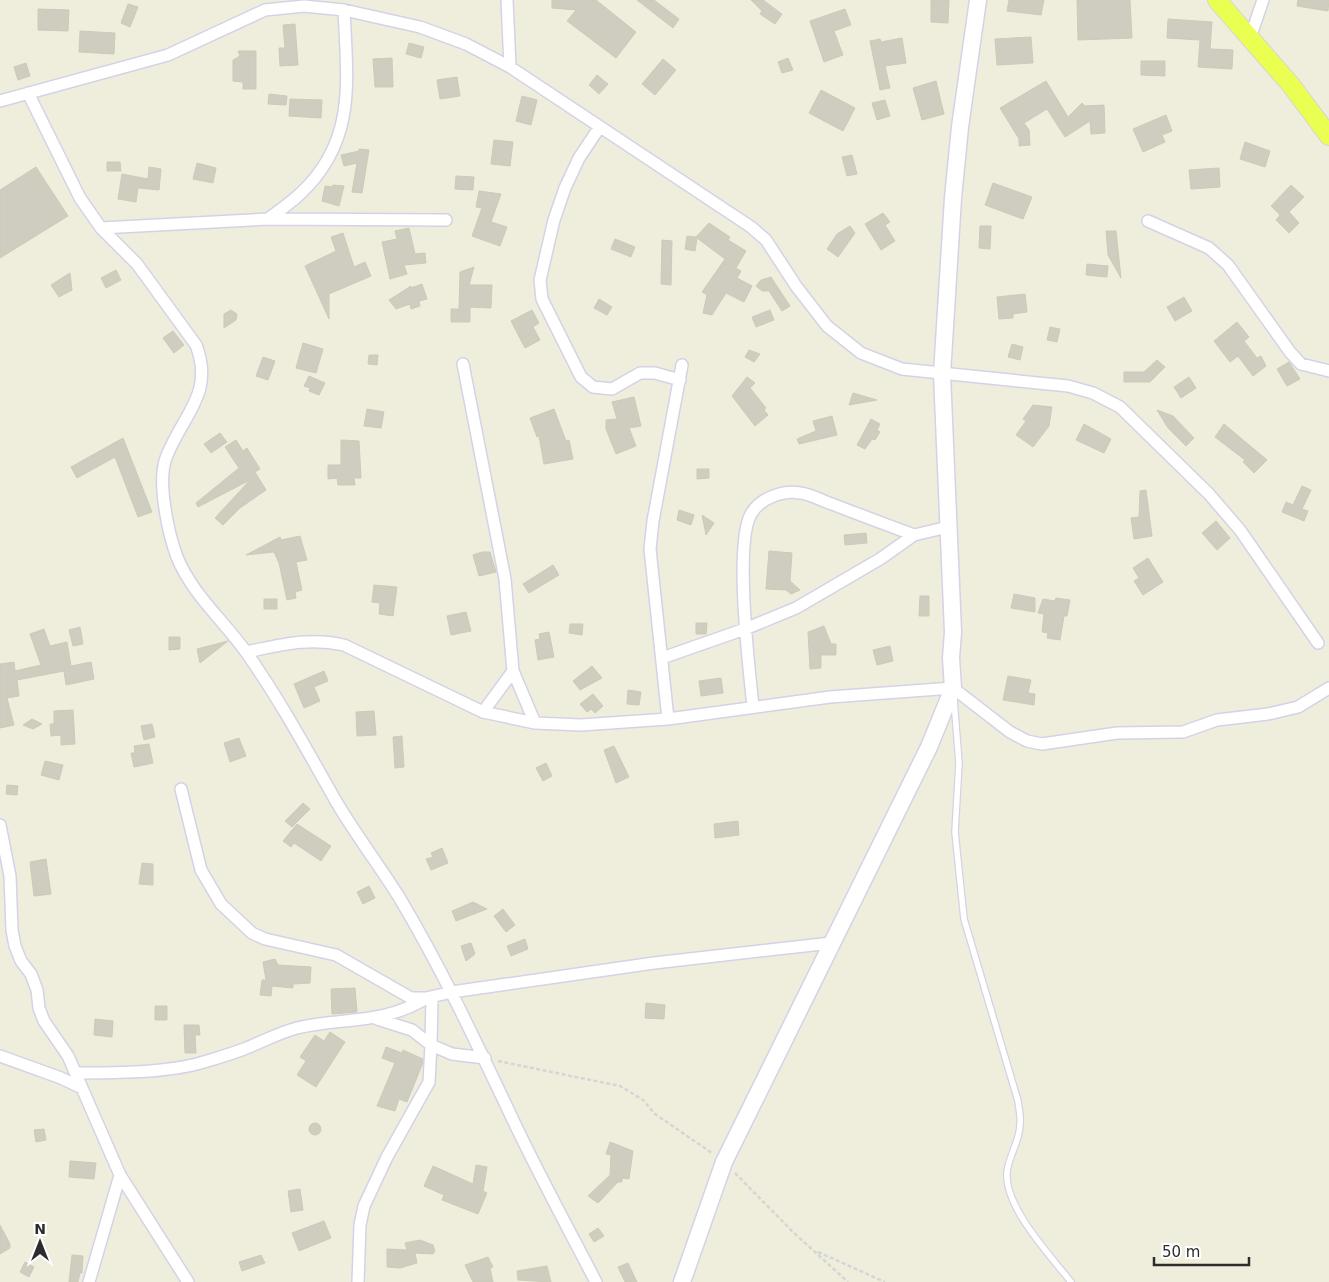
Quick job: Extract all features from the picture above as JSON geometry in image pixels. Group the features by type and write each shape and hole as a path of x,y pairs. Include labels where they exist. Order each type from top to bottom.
{"main road":[{"path":"1216,0 1290,86 1329,136"}],"street":[{"path":"258,0 265,10"},
{"path":"507,0 510,67"},
{"path":"682,1282 724,1162 929,747 953,688 942,374 955,171 978,0"},
{"path":"1250,38 1263,0"},
{"path":"0,101 168,55 265,10 304,6 344,10 420,27 466,44 510,67 599,128 751,227 766,240 796,286 827,326 861,353 902,369 1068,386 1093,393 1120,406 1210,494 1240,530 1318,643"},
{"path":"268,219 301,193 325,166 338,142 345,112 346,94 344,10"},
{"path":"28,94 80,198 101,228 137,264 196,345 200,355 204,373 199,397 166,457 162,478 170,529 177,556 187,579 246,652 306,746 338,804 399,897 452,992 514,1121 596,1282"},
{"path":"599,128 579,158 554,220 540,280 542,299 581,377 593,387 612,390 640,373 655,373 680,380"},
{"path":"101,228 268,219 446,220"},
{"path":"1148,221 1209,248 1228,265 1290,352 1302,364 1329,371"},
{"path":"463,364 506,579 511,628 512,671 535,723"},
{"path":"668,719 650,549 653,521 682,365"},
{"path":"753,706 745,629 744,563 747,530 751,515 761,502 780,493 801,493 914,535"},
{"path":"662,658 745,629 796,608 880,560 914,535 948,527"},
{"path":"246,652 307,640 323,640 344,645 483,712 535,723 581,725 668,719 753,706 953,688 1010,732 1027,741 1042,744 1116,733 1183,732 1217,720 1268,714 1298,707 1329,688"},
{"path":"483,712 512,671"},
{"path":"181,789 201,870 222,904 236,920 252,933 265,939 336,955 410,998 429,998"},
{"path":"0,825 10,876 11,916 16,946 21,961 31,974 37,990 39,1008 44,1021 68,1056 120,1175 188,1282"},
{"path":"76,1073 126,1073 202,1063 243,1050 283,1032 298,1028 376,1018 429,998 452,992 654,963 831,943"},
{"path":"358,1282 360,1225 364,1206 387,1157 429,1082 431,1045 429,998"},
{"path":"376,1018 412,1030 431,1045 452,1054 484,1058"},
{"path":"0,1056 61,1078 82,1088"},
{"path":"89,1282 120,1175"}],"lane":[{"path":"953,688 959,763 955,832 964,919 1018,1101 1020,1124 1011,1152 1007,1173 1009,1194 1022,1218 1071,1282"}],"path":[{"path":"484,1058 620,1086 643,1100 655,1114 724,1162 848,1282"},
{"path":"814,1250 885,1282"}],"building":[{"path":"552,0 596,0 636,32 616,58 567,21 576,10 552,8"},
{"path":"637,0 654,0 679,19 673,28"},
{"path":"751,0 763,0 782,14 775,24 760,14 762,11"},
{"path":"931,0 949,0 948,23 931,22"},
{"path":"1009,0 1044,0 1041,15 1007,11"},
{"path":"1077,0 1130,0 1132,38 1078,40"},
{"path":"1298,0 1329,0 1328,11 1297,6"},
{"path":"128,4 138,7 130,27 121,23"},
{"path":"38,9 69,10 68,31 38,30"},
{"path":"845,9 851,25 834,31 843,55 824,62 810,21"},
{"path":"1168,19 1212,22 1210,49 1233,50 1232,69 1198,67 1200,40 1167,38"},
{"path":"295,24 298,65 280,66 279,48 285,48 283,25"},
{"path":"80,31 115,33 114,54 79,52"},
{"path":"1031,37 1033,63 997,65 995,39"},
{"path":"902,38 906,63 885,66 890,88 880,90 870,41 880,39 881,42"},
{"path":"409,43 424,47 421,58 406,54"},
{"path":"238,51 256,51 256,89 243,89 243,82 233,81 233,60 240,56"},
{"path":"392,58 393,87 375,87 373,59"},
{"path":"788,58 793,70 782,73 778,62"},
{"path":"663,59 676,70 655,95 642,84"},
{"path":"1141,61 1165,61 1165,76 1141,75"},
{"path":"26,63 30,76 18,80 14,67"},
{"path":"597,75 608,84 599,94 589,85"},
{"path":"457,77 460,96 440,99 437,80"},
{"path":"936,81 944,114 922,120 913,88"},
{"path":"1046,81 1068,117 1082,103 1085,106 1104,105 1105,133 1091,134 1090,121 1065,137 1047,109 1024,123 1029,130 1030,145 1019,146 1019,139 1000,108"},
{"path":"821,90 855,108 843,131 809,113"},
{"path":"269,94 287,96 286,105 268,104"},
{"path":"522,96 537,100 531,125 516,121"},
{"path":"290,99 322,100 321,118 289,116"},
{"path":"885,100 890,116 877,120 872,103"},
{"path":"1166,115 1172,131 1162,135 1165,142 1143,152 1133,129"},
{"path":"494,140 513,142 510,166 491,164"},
{"path":"1245,142 1270,151 1265,167 1240,159"},
{"path":"359,149 369,150 362,193 352,192 357,163 344,166 341,155 359,151"},
{"path":"852,155 857,174 847,176 842,157"},
{"path":"107,162 120,162 121,171 107,171"},
{"path":"197,163 216,168 213,183 193,179"},
{"path":"36,167 68,216 0,258 0,190"},
{"path":"149,167 161,169 159,190 138,188 136,202 118,199 122,174 148,179"},
{"path":"1219,168 1220,187 1191,189 1189,170"},
{"path":"456,176 474,177 473,190 455,189"},
{"path":"993,183 1032,197 1023,219 985,205"},
{"path":"333,185 344,186 339,206 322,201 325,186 332,187"},
{"path":"1291,185 1304,197 1289,212 1299,223 1289,233 1276,220 1280,215 1271,206"},
{"path":"479,191 501,194 491,222 507,227 500,246 472,236 482,208 476,207"},
{"path":"883,213 890,222 885,225 895,241 881,250 865,224"},
{"path":"709,223 730,237 728,240 746,251 736,268 741,271 737,278 752,286 744,302 726,293 712,315 703,313 707,295 702,292 725,259 697,238 695,251 685,249 687,236 696,237"},
{"path":"850,226 855,233 838,257 827,249 837,234"},
{"path":"980,226 991,226 990,249 979,248"},
{"path":"409,228 415,254 425,253 426,263 404,265 407,274 390,279 382,242 397,239 395,231"},
{"path":"1106,231 1116,231 1121,278 1108,255"},
{"path":"343,233 354,267 365,262 371,276 329,294 329,319 305,266 336,251 331,237"},
{"path":"615,239 635,247 631,257 611,249"},
{"path":"662,240 672,241 671,285 661,284"},
{"path":"1087,264 1108,266 1107,277 1086,275"},
{"path":"474,267 469,285 492,285 491,308 470,307 470,322 451,322 451,309 459,309 460,272"},
{"path":"116,270 121,280 106,288 101,278"},
{"path":"70,273 72,290 59,297 51,285"},
{"path":"771,277 790,306 782,311 769,291 762,291 756,286 761,280"},
{"path":"422,284 427,299 419,301 420,306 411,309 410,304 396,309 389,300 411,286 411,288"},
{"path":"1025,294 1027,312 1013,314 1013,318 999,319 997,297"},
{"path":"1184,297 1192,311 1175,321 1167,307"},
{"path":"599,299 612,307 607,315 594,308"},
{"path":"231,310 237,314 236,320 224,328 224,314"},
{"path":"532,310 539,323 533,327 540,340 525,348 511,321"},
{"path":"770,310 774,320 756,327 752,317"},
{"path":"1237,322 1249,337 1244,341 1257,358 1261,356 1266,366 1253,376 1238,356 1230,362 1214,341"},
{"path":"1050,327 1060,329 1057,342 1047,340"},
{"path":"173,331 184,345 174,353 163,338"},
{"path":"303,343 323,349 316,373 296,368"},
{"path":"1012,344 1023,347 1020,360 1008,357"},
{"path":"749,350 760,354 754,362 745,357"},
{"path":"369,355 378,355 377,365 368,364"},
{"path":"263,357 275,361 268,380 256,376"},
{"path":"1157,360 1165,367 1150,382 1124,382 1124,372 1144,372"},
{"path":"1289,362 1300,379 1287,386 1277,369"},
{"path":"309,376 325,383 319,395 309,391 310,388 304,386"},
{"path":"747,377 755,383 750,388 766,408 764,410 768,415 755,426 732,396"},
{"path":"1189,377 1196,388 1181,398 1174,387"},
{"path":"853,393 877,400 849,405"},
{"path":"634,397 641,426 629,428 636,446 616,454 606,429 606,420 617,419 612,402"},
{"path":"1033,405 1052,407 1049,426 1033,447 1016,435 1026,421 1023,419"},
{"path":"367,409 384,412 381,428 364,426"},
{"path":"554,409 566,441 569,440 573,459 544,464 539,436 537,437 530,418"},
{"path":"1157,410 1173,416 1194,438 1186,446 1168,428"},
{"path":"832,416 837,435 799,444 797,439 816,431 813,421"},
{"path":"871,419 880,424 877,430 880,432 875,440 872,439 865,449 857,445"},
{"path":"1084,424 1111,439 1104,453 1076,440"},
{"path":"1224,424 1267,460 1254,473 1243,462 1245,460 1215,437"},
{"path":"220,433 227,442 211,453 204,444"},
{"path":"123,438 152,512 138,517 115,457 77,478 71,467"},
{"path":"236,440 243,451 247,448 260,469 255,472 266,490 240,508 223,525 215,518 250,480 198,507 196,503 239,468 225,447"},
{"path":"341,440 359,441 361,478 354,478 355,485 338,485 337,478 328,479 328,465 341,465"},
{"path":"697,469 709,469 709,478 697,479"},
{"path":"1302,486 1311,490 1302,509 1308,511 1304,521 1282,512 1286,502 1293,505"},
{"path":"1146,490 1152,536 1134,539 1131,518 1139,517 1140,491"},
{"path":"679,510 694,515 691,525 677,520"},
{"path":"702,515 714,523 706,535"},
{"path":"1216,521 1230,538 1217,550 1202,533"},
{"path":"866,533 867,543 845,545 844,535"},
{"path":"300,536 307,560 296,562 302,590 295,592 296,598 287,600 279,563 274,552 246,555 280,537 281,540"},
{"path":"769,551 792,553 790,581 800,590 791,594 786,590 766,589"},
{"path":"490,552 496,572 479,576 473,555"},
{"path":"1148,558 1163,582 1143,595 1134,581 1139,578 1133,568"},
{"path":"553,565 559,575 529,593 523,584"},
{"path":"374,585 397,587 393,616 379,614 380,603 372,602"},
{"path":"1014,594 1035,598 1035,612 1011,608"},
{"path":"920,596 929,596 929,616 919,616"},
{"path":"1056,598 1070,600 1067,616 1064,616 1060,640 1047,638 1048,633 1042,632 1044,614 1038,613 1043,599 1055,601"},
{"path":"264,599 277,599 277,609 264,609"},
{"path":"466,612 471,631 451,635 447,616"},
{"path":"696,623 707,623 706,634 696,634"},
{"path":"570,624 583,624 582,635 569,633"},
{"path":"824,626 831,644 836,644 836,655 821,655 821,668 810,669 808,632"},
{"path":"80,627 83,644 73,646 69,630"},
{"path":"44,629 50,646 67,642 71,666 91,662 94,679 66,685 64,671 17,680 19,696 7,698 14,725 0,728 0,664 14,662 15,671 41,665 30,634"},
{"path":"549,632 554,657 538,660 535,640 540,639 539,634"},
{"path":"169,637 180,637 180,649 169,650"},
{"path":"228,641 200,663 197,649"},
{"path":"890,646 893,661 877,665 873,650"},
{"path":"592,666 602,678 580,690 573,681"},
{"path":"324,671 328,681 314,687 320,701 304,708 294,684"},
{"path":"1008,676 1031,680 1028,693 1035,694 1034,705 1003,700"},
{"path":"721,678 723,693 701,696 699,681"},
{"path":"628,690 641,692 639,705 627,704"},
{"path":"593,694 603,706 595,713 591,709 587,712 580,704"},
{"path":"73,710 75,744 61,745 61,735 51,736 50,724 54,724 54,711"},
{"path":"374,711 376,735 357,736 356,712"},
{"path":"32,719 42,724 33,729 23,725"},
{"path":"152,724 155,737 144,740 141,726"},
{"path":"402,736 404,767 395,768 393,737"},
{"path":"239,738 246,756 230,762 224,743"},
{"path":"149,744 153,763 134,767 131,753 135,753 134,746"},
{"path":"614,746 629,777 616,783 604,750"},
{"path":"45,761 63,765 59,780 41,775"},
{"path":"546,763 552,776 543,781 536,768"},
{"path":"7,785 18,786 17,795 6,794"},
{"path":"303,803 310,809 292,827 285,821"},
{"path":"738,821 739,835 715,838 714,824"},
{"path":"297,824 331,846 321,861 294,843 291,847 283,841"},
{"path":"442,848 448,863 431,870 426,859 433,857 431,853"},
{"path":"46,859 51,894 34,896 30,862"},
{"path":"142,863 153,864 153,885 139,884"},
{"path":"369,886 375,898 363,904 357,892"},
{"path":"473,902 487,909 456,921 452,911"},
{"path":"503,909 515,925 506,932 494,916"},
{"path":"525,939 528,949 511,956 507,946"},
{"path":"471,943 475,954 466,961 461,946"},
{"path":"275,959 278,965 311,967 310,983 293,984 293,988 272,986 271,996 260,995 262,980 266,980 263,962"},
{"path":"355,988 357,1012 332,1014 331,989"},
{"path":"646,1003 665,1005 664,1019 645,1018"},
{"path":"155,1006 167,1006 167,1020 155,1020"},
{"path":"95,1019 113,1021 112,1037 94,1035"},
{"path":"184,1025 199,1025 200,1035 195,1035 196,1053 185,1053"},
{"path":"330,1032 345,1042 316,1087 297,1075 306,1061 300,1057 315,1035 324,1041"},
{"path":"386,1047 402,1053 403,1050 423,1059 407,1102 399,1099 395,1111 377,1106 395,1063 382,1058"},
{"path":"315,1123 321,1129 315,1135 309,1129"},
{"path":"44,1129 46,1140 36,1142 34,1130"},
{"path":"610,1142 633,1151 629,1179 622,1178 622,1182 618,1182 598,1203 588,1196 610,1175 611,1155 606,1154"},
{"path":"70,1161 96,1163 94,1179 69,1177"},
{"path":"476,1165 487,1167 483,1191 487,1193 478,1214 442,1200 444,1195 424,1186 433,1166 473,1184"},
{"path":"300,1189 303,1210 291,1212 288,1191"},
{"path":"324,1221 331,1238 299,1251 292,1233"},
{"path":"0,1225 10,1244 10,1248 0,1254"},
{"path":"598,1228 604,1236 594,1242 589,1234"},
{"path":"420,1240 433,1245 435,1251 433,1254 415,1253 417,1263 400,1268 387,1267 387,1249 407,1250 405,1243"},
{"path":"72,1255 83,1256 82,1273 80,1273 78,1282 69,1282"},
{"path":"261,1255 265,1263 242,1271 239,1262"},
{"path":"488,1257 493,1267 490,1268 493,1282 473,1282 465,1265"},
{"path":"25,1262 34,1267 29,1277 20,1272"},
{"path":"628,1263 637,1282 625,1282 618,1267"},
{"path":"547,1266 551,1282 518,1280 517,1271"}]}
